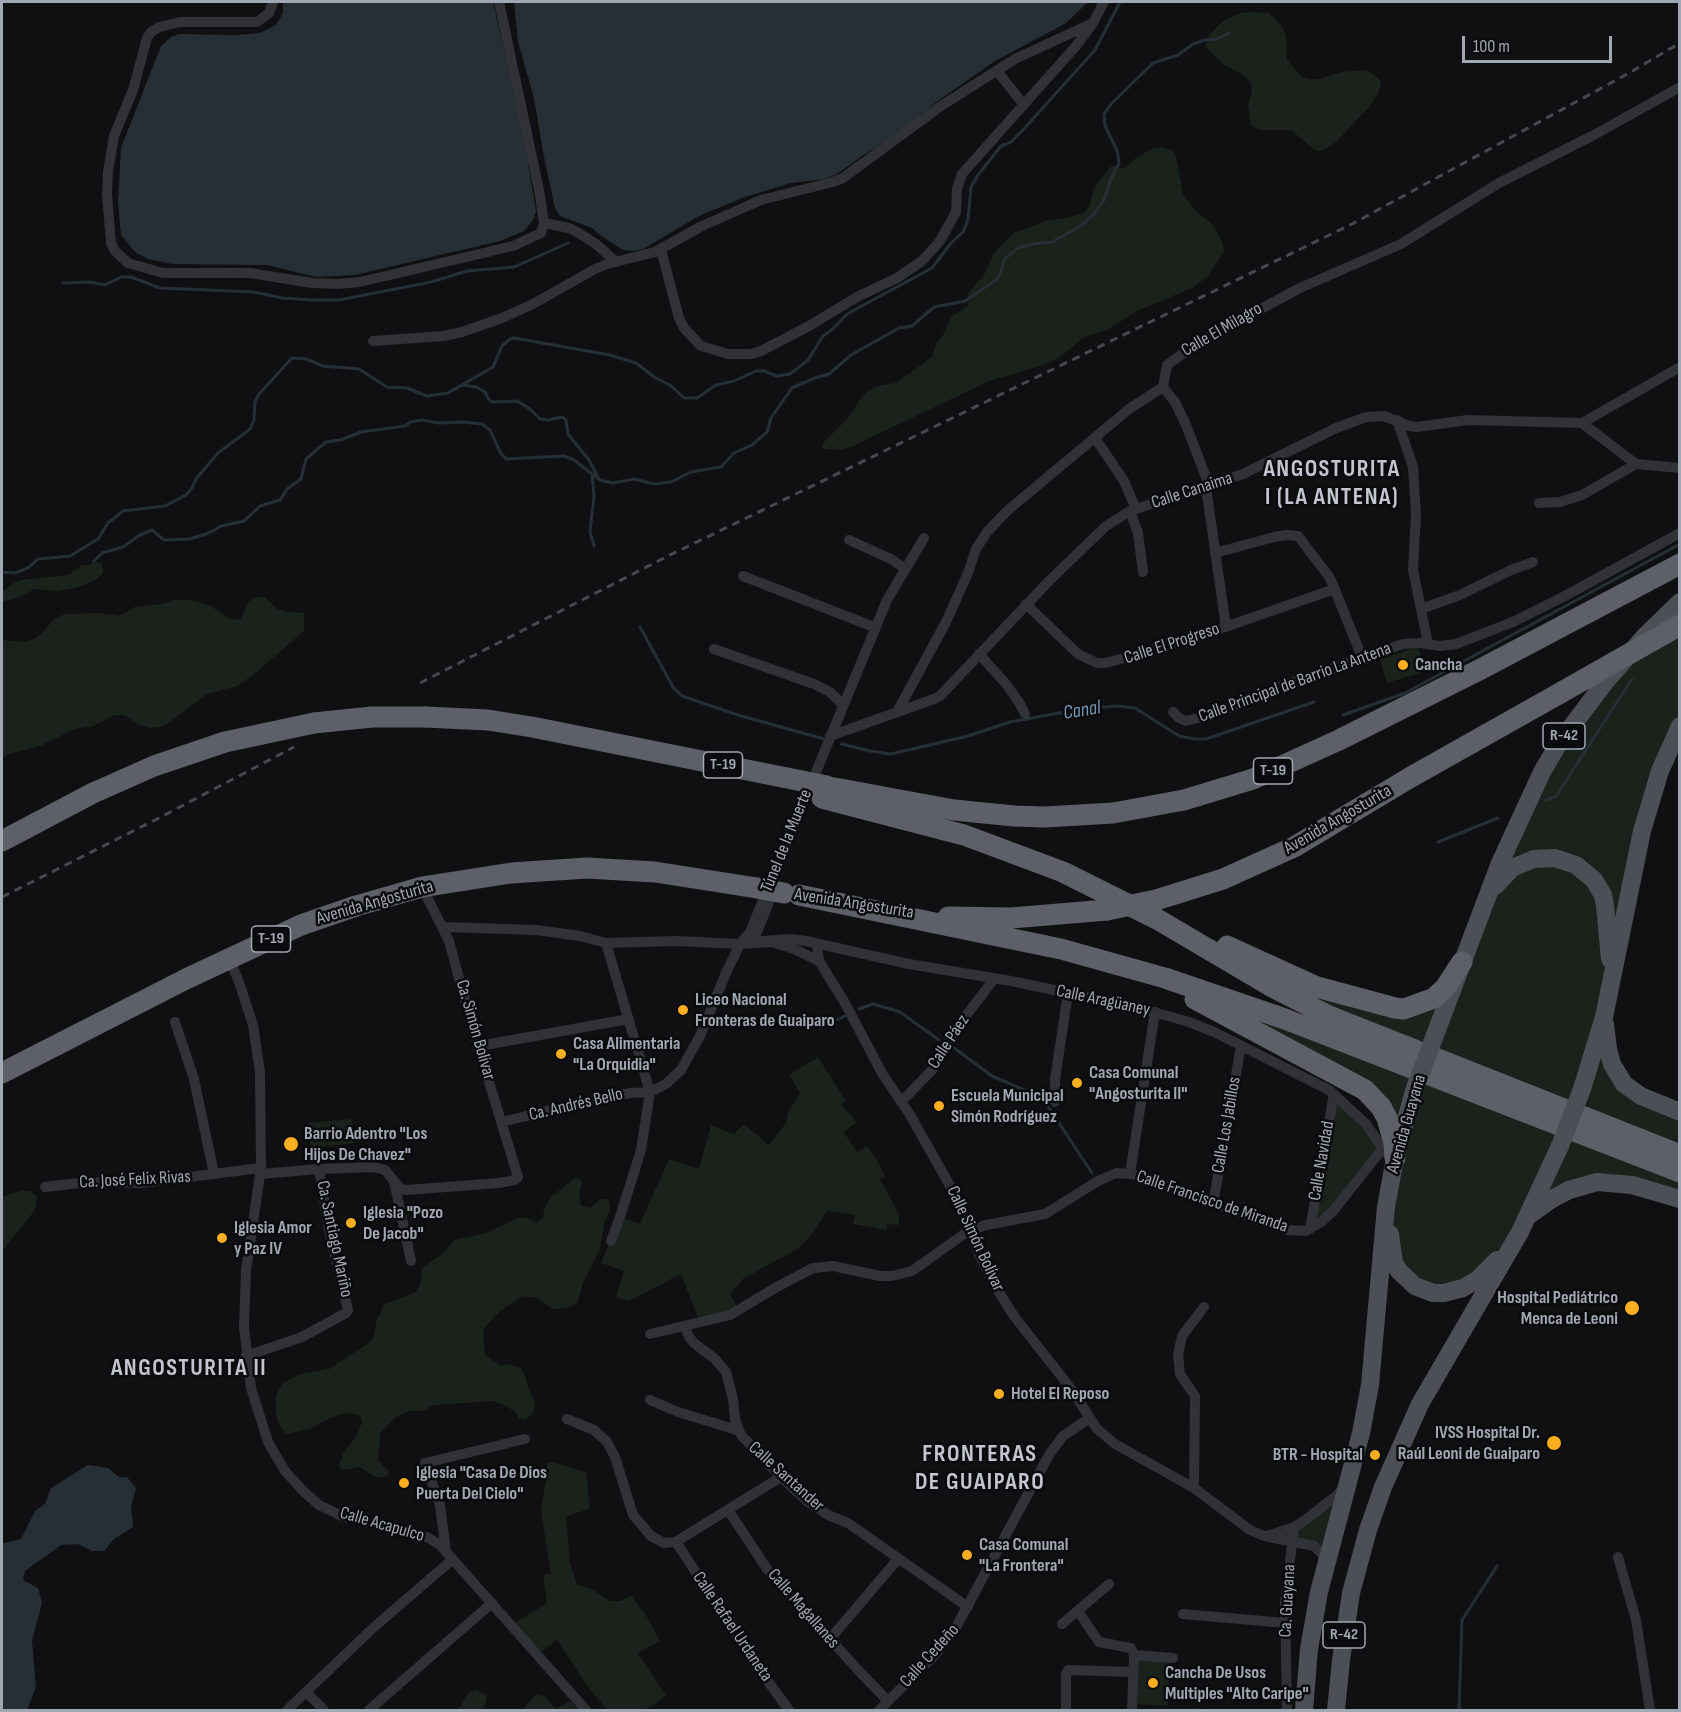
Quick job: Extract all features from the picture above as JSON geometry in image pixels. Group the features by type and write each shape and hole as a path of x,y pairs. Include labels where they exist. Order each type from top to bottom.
{"highway":[{"name":"T-19","path":"824,792 981,814 1045,817 1113,813 1184,800 1253,779 1339,740 1481,669 1680,564"},
{"name":"Avenida Angosturita","path":"2,1073 229,958 323,917 422,887 501,874 587,868 655,872 906,912 967,918 1028,917 1156,900 1223,879 1294,847 1411,777 1680,625"},
{"path":"2,841 93,793 154,766 225,742 314,723 372,717 488,720 532,726 645,749 824,792 985,842 1063,872 1113,904 1329,1016 1680,1155"},
{"path":"791,894 1061,949 1130,968 1285,1019 1680,1172"},
{"path":"1113,904 1189,928 1317,987 1395,1008 1412,1006 1434,998 1445,988 1462,962"},
{"path":"1130,968 1206,1005 1365,1090 1388,1118 1394,1143 1391,1159"}],"main road":[{"name":"Avenida Guayana","path":"1304,1710 1314,1616 1361,1433 1370,1385 1383,1224 1391,1159 1415,1088 1487,896 1542,772 1559,743 1624,658 1680,602"},
{"name":"R-42","path":"1336,1710 1351,1593 1375,1508 1420,1404 1523,1224 1560,1146 1582,1089 1604,1017 1642,831 1660,771 1680,726"},
{"path":"1487,896 1512,868 1534,860 1555,858 1576,865 1587,872 1599,887 1605,905 1610,959 1609,994"},
{"path":"1604,1017 1612,1064 1624,1084 1641,1096 1680,1112"},
{"path":"1391,1159 1390,1220 1394,1263 1405,1278 1423,1290 1444,1293 1453,1292 1477,1280 1487,1271 1523,1224 1552,1199 1569,1190 1597,1182 1632,1185 1680,1199"}],"street":[{"path":"273,2 269,13 257,22 180,22 159,27 147,38 133,90 114,136 108,172 107,194 111,243 121,258 138,267 163,273 250,273 338,285 378,278 513,246 541,233 544,223 528,133 499,2"},
{"path":"661,250 680,318 692,338 701,346 728,354 751,354 761,351 857,297 897,278 922,261 940,241 957,212 957,189 962,174 1076,46 1093,23 1104,2"},
{"path":"373,341 444,336 462,332 523,309 596,269 661,250 702,226 761,200 843,178 941,106 997,71 1031,50 1093,23"},
{"path":"997,71 1024,105"},
{"name":"Calle El Milagro","path":"1163,387 1167,365 1199,342 1300,288 1401,244 1499,183 1592,136 1680,87"},
{"path":"544,223 569,228 579,233 596,244 616,262"},
{"path":"1680,367 1582,423 1636,464 1680,468"},
{"path":"897,712 946,622 976,549 987,532 1007,511 1129,409 1163,387 1186,425 1207,486 1226,627"},
{"name":"Calle Canaima","path":"835,734 940,696 1026,604 1106,526 1133,510 1243,474 1334,429 1359,420 1384,416 1417,427 1468,420 1582,423"},
{"path":"1397,420 1410,456 1414,480 1416,514 1413,570 1428,644"},
{"path":"1095,438 1124,482 1138,533 1143,572"},
{"path":"1539,503 1560,502 1582,495 1636,464"},
{"name":"Calle Principal de Barrio La Antena","path":"1173,712 1186,721 1214,714 1282,686 1403,644 1440,646 1456,644 1513,622 1592,584 1680,533"},
{"path":"1215,553 1274,537 1298,536 1313,554 1335,590 1362,657"},
{"path":"835,734 874,627 904,568 924,538"},
{"path":"849,540 891,559 904,568"},
{"path":"1421,609 1460,596 1511,570 1533,562"},
{"path":"743,576 874,627"},
{"name":"Calle El Progreso","path":"1026,604 1078,654 1097,663 1118,661 1335,590"},
{"path":"714,650 813,684 830,692 842,710"},
{"path":"979,654 1007,685 1025,714"},
{"name":"Túnel de la Muerte","path":"757,942 835,734"},
{"name":"Túnel de la Muerte","path":"650,1092 671,1081 685,1064 740,944 750,932 835,734"},
{"name":"Ca. Simón Bolívar","path":"422,887 444,927 518,1177"},
{"path":"444,927 536,930 580,936 606,943 676,941 780,944 819,961"},
{"name":"Calle Aragüaney","path":"757,942 799,940 898,962 1068,993 1155,1012 1189,1022 1334,1094 1366,1124 1391,1159"},
{"path":"606,943 650,1092 641,1150 611,1241"},
{"path":"817,944 819,961"},
{"name":"Calle Acapulco","path":"229,958 244,997 256,1040 261,1091 261,1171 246,1270 244,1309 246,1356 254,1401 268,1442 285,1471 303,1492 319,1505 342,1516 435,1540 586,1710"},
{"name":"Calle Simón Bolívar","path":"819,961 845,1003 883,1075 901,1101 958,1200 984,1264 1004,1300 1106,1438 1194,1488 1238,1522 1264,1536 1314,1546 1322,1554 1326,1563"},
{"name":"Calle Páez","path":"901,1101 932,1070 955,1030 994,979"},
{"path":"1055,1101 1055,1079 1068,993"},
{"path":"1130,1174 1155,1012"},
{"path":"479,1046 629,1019"},
{"path":"175,1022 194,1078 214,1174"},
{"name":"Calle Los Jabillos","path":"1213,1204 1241,1046"},
{"name":"Ca. Andrés Bello","path":"502,1122 589,1101 650,1092"},
{"name":"Calle Navidad","path":"1310,1229 1334,1094"},
{"name":"Calle Francisco de Miranda","path":"650,1334 730,1316 782,1283 813,1268 833,1266 880,1276 892,1276 912,1271 971,1230 1045,1214 1109,1175 1130,1174 1287,1230 1297,1232 1310,1229 1321,1222 1391,1159"},
{"name":"Ca. José Felix Rivas","path":"45,1187 87,1182 141,1183 214,1174 360,1167 385,1170 400,1188 406,1190 499,1183 515,1180 518,1177"},
{"name":"Ca. Santiago Mariño","path":"246,1356 302,1337 348,1310 329,1230 319,1168"},
{"path":"394,1181 411,1261"},
{"path":"1194,1488 1195,1396 1180,1374 1178,1354 1182,1336 1204,1308"},
{"name":"Calle Santander","path":"685,1327 688,1337 715,1359 726,1372 737,1430 746,1443 812,1505 848,1523 968,1607"},
{"path":"650,1401 737,1430"},
{"name":"Calle Cedeño","path":"879,1710 935,1655 955,1629 1049,1455 1063,1436 1090,1418"},
{"path":"567,1419 594,1430 607,1442 615,1457 633,1515 644,1529 659,1541 676,1542 781,1477"},
{"path":"287,1710 450,1555 440,1505 425,1463 525,1439"},
{"path":"1264,1536 1294,1527 1312,1517 1347,1484"},
{"name":"Calle Magallanes","path":"728,1510 767,1569 888,1701"},
{"name":"Ca. Guayana","path":"1287,1710 1285,1623 1287,1579 1294,1527"},
{"name":"Calle Rafael Urdaneta","path":"676,1542 789,1710"},
{"path":"1618,1557 1634,1610 1650,1710"},
{"path":"830,1639 898,1559"},
{"path":"1062,1624 1109,1584"},
{"path":"369,1710 492,1603"},
{"path":"1078,1611 1099,1642 1131,1648 1134,1655 1132,1710"},
{"path":"1183,1614 1285,1623"},
{"path":"1134,1655 1173,1658"},
{"path":"1066,1710 1066,1671 1133,1672"},
{"path":"306,1692 324,1710"}],"shaded area":[{"path":"283,2 493,2 524,138 536,212 524,231 500,241 355,275 316,277 267,265 172,264 148,259 135,252 121,235 118,202 121,148 161,46 171,37 179,34 260,33 276,25 283,13"},
{"path":"514,2 1088,2 1066,23 995,61 939,100 896,135 837,174 824,179 791,183 745,197 701,215 643,249 633,251 623,250 592,228 560,216 555,208 534,98 518,42"},
{"path":"1241,13 1269,13 1282,26 1286,36 1287,60 1301,76 1319,79 1342,72 1364,70 1369,71 1381,81 1377,95 1370,106 1336,142 1323,150 1313,149 1291,130 1259,130 1251,125 1248,105 1252,91 1251,82 1226,66 1205,47 1209,35 1223,21"},
{"path":"1163,147 1173,151 1176,155 1183,194 1196,211 1212,224 1223,243 1224,252 1207,277 1192,288 1137,311 1107,330 1084,337 1060,357 1043,365 989,381 851,447 837,450 824,449 822,446 824,442 848,418 868,391 881,385 896,383 932,357 936,344 945,332 951,317 968,306 968,293 984,275 994,253 1014,233 1046,221 1072,217 1085,212 1090,205 1093,190 1110,167 1124,169 1136,158 1153,148"},
{"path":"94,561 102,564 103,573 79,587 58,591 35,589 2,602 2,592 12,584 21,580 68,575 82,565 89,565"},
{"path":"255,597 264,597 278,609 287,612 304,613 304,631 237,686 207,694 167,724 159,727 149,728 124,715 115,715 93,726 75,729 40,746 2,758 2,640 24,642 34,639 55,618 65,614 100,613 119,616 135,607 163,604 172,600 189,600 209,605 232,620 241,619 248,602"},
{"path":"1679,602 1679,726 1604,1017 1618,1075 1679,1112 1679,1155 1360,1029 1189,928 1294,978 1409,1002 1448,979 1542,772"},
{"name":"Cancha","path":"1418,647 1426,671 1387,683 1380,659"},
{"path":"1165,978 1679,1172 1679,1199 1632,1185 1552,1199 1497,1259 1453,1292 1399,1271 1381,1107"},
{"path":"818,1057 846,1101 841,1105 857,1122 844,1132 857,1152 867,1146 877,1160 885,1177 880,1179 899,1214 899,1225 887,1224 887,1230 853,1224 855,1215 827,1211 812,1234 799,1248 743,1279 730,1294 740,1311 700,1323 681,1274 629,1301 616,1297 624,1271 601,1263 620,1217 640,1224 669,1159 699,1169 711,1125 734,1134 744,1124 769,1145 786,1123 788,1112 800,1093 789,1075"},
{"path":"1334,1094 1383,1148 1313,1228"},
{"path":"352,1119 354,1143 311,1148 308,1123"},
{"path":"575,1178 582,1182 579,1196 581,1205 590,1208 601,1199 606,1199 609,1201 610,1211 604,1224 600,1249 583,1283 578,1301 575,1305 566,1308 552,1309 538,1298 523,1296 500,1311 483,1332 485,1355 501,1366 506,1364 520,1367 525,1375 535,1402 534,1411 528,1418 523,1420 514,1411 492,1401 434,1405 422,1411 408,1411 396,1417 380,1433 378,1461 389,1471 384,1477 375,1477 360,1467 342,1470 339,1466 343,1454 357,1435 362,1422 358,1415 344,1413 323,1421 311,1429 286,1434 278,1423 276,1413 276,1395 283,1383 300,1374 329,1369 369,1343 374,1336 377,1318 383,1306 414,1293 420,1286 422,1268 445,1252 454,1240 486,1233 518,1218 528,1218 536,1223 543,1218 544,1209 551,1197"},
{"path":"21,1191 30,1191 37,1197 35,1210 2,1251 2,1197"},
{"path":"553,1462 586,1472 590,1509 566,1516 570,1562 577,1585 592,1589 610,1601 620,1601 631,1595 647,1617 660,1641 638,1653 666,1696 645,1710 607,1710 586,1684 557,1640 537,1655 512,1625 547,1603 543,1575 551,1574 541,1510 547,1463"},
{"path":"88,1465 108,1468 120,1478 127,1477 136,1488 131,1507 133,1527 114,1539 104,1551 92,1551 78,1544 61,1545 25,1571 23,1580 38,1588 42,1603 32,1641 36,1687 27,1710 2,1710 2,1541 4,1543 21,1539 35,1511 45,1504 51,1488"},
{"path":"1336,1494 1322,1554 1279,1539"},
{"name":"Cancha De Usos Multiples \"Alto Caripe\"","path":"1139,1659 1170,1661 1167,1706 1136,1704"},
{"path":"476,1690 485,1694 487,1699 482,1710 455,1710 460,1707 469,1692"},
{"path":"539,1694 544,1696 556,1709 570,1701 578,1710 522,1710 534,1696"}],"waterway":[{"path":"2,572 15,573 28,568 38,559 70,556 98,539 108,523 123,511 165,506 186,495 218,453 250,429 254,420 255,402 259,394 292,358 306,359 323,366 359,369 387,387 407,388 427,396 448,393 493,367 502,346 514,338 610,355 636,363 654,377 670,385 684,398 697,398 716,385 734,381 756,371 764,371 777,376 790,374 808,360 823,336 847,314 932,268 951,243 963,232 968,220 971,187 978,175 1001,146 1011,142 1022,131 1095,50 1120,2"},
{"path":"94,561 102,553 123,547 152,530 164,540 190,539 209,533 221,526 244,521 260,506 280,500 287,489 301,479 306,459 326,442 341,440 361,432 405,426 410,422 421,420 439,423 482,424 490,430 500,452 506,459 564,456 574,460 600,480 613,483 634,479 654,484 671,482 691,472 721,467 734,453 752,445 767,432 771,418 792,388 829,374 851,355 899,328 912,326 934,307 965,301 996,280 1004,260 1017,248 1052,242 1082,225 1104,200 1119,163 1117,150 1105,126 1104,114 1111,104 1153,63 1178,55 1193,44 1217,39 1229,33"},
{"path":"63,283 90,282 105,285 121,277 131,277 160,288 254,292 282,298 339,300 431,282 467,271 514,267 568,243"},
{"path":"462,385 476,387 485,392 489,400 493,402 517,401 540,419 549,420 562,417 566,420 568,434 589,460 599,479"},
{"path":"592,474 594,496 590,532 594,546"},
{"path":"1343,715 1405,693 1680,544"},
{"path":"640,627 673,687 682,696 738,715 824,739"},
{"path":"1546,800 1556,796 1632,679"},
{"name":"Canal","path":"842,744 891,754 968,736 1010,722 1081,709 1118,706 1135,708 1179,736 1206,739 1314,702"},
{"path":"1438,842 1498,818"},
{"path":"859,1009 873,1004 900,1012 939,1040"},
{"path":"820,1028 845,1016"},
{"path":"954,1048 992,1076 1038,1096 1045,1102 1092,1173"},
{"path":"1459,1710 1462,1620 1497,1566"}],"railway":[{"path":"420,683 668,556 1352,224 1680,43"},
{"path":"2,897 294,747"}],"place":[{"name":"Cancha","path":"1403,665"},
{"name":"Liceo Nacional Fronteras de Guaiparo","path":"683,1010"},
{"name":"Casa Alimentaria \"La Orquidia\"","path":"561,1054"},
{"name":"Casa Comunal \"Angosturita II\"","path":"1077,1083"},
{"name":"Escuela Municipal Simón Rodríguez","path":"939,1106"},
{"name":"Barrio Adentro \"Los Hijos De Chavez\"","path":"291,1144"},
{"name":"Iglesia \"Pozo De Jacob\"","path":"351,1223"},
{"name":"Iglesia Amor y Paz IV","path":"222,1238"},
{"name":"Hospital Pediátrico Menca de Leoni","path":"1632,1308"},
{"name":"Hotel El Reposo","path":"999,1394"},
{"name":"IVSS Hospital Dr. Raúl Leoni de Guaiparo","path":"1554,1443"},
{"name":"BTR - Hospital","path":"1375,1455"},
{"name":"Iglesia \"Casa De Dios Puerta Del Cielo\"","path":"404,1483"},
{"name":"Casa Comunal \"La Frontera\"","path":"967,1555"},
{"name":"Cancha De Usos Multiples \"Alto Caripe\"","path":"1153,1683"}],"district":[{"name":"ANGOSTURITA I (LA ANTENA)","path":"1332,484"},
{"name":"ANGOSTURITA II","path":"189,1369"},
{"name":"FRONTERAS DE GUAIPARO","path":"980,1469"}]}
